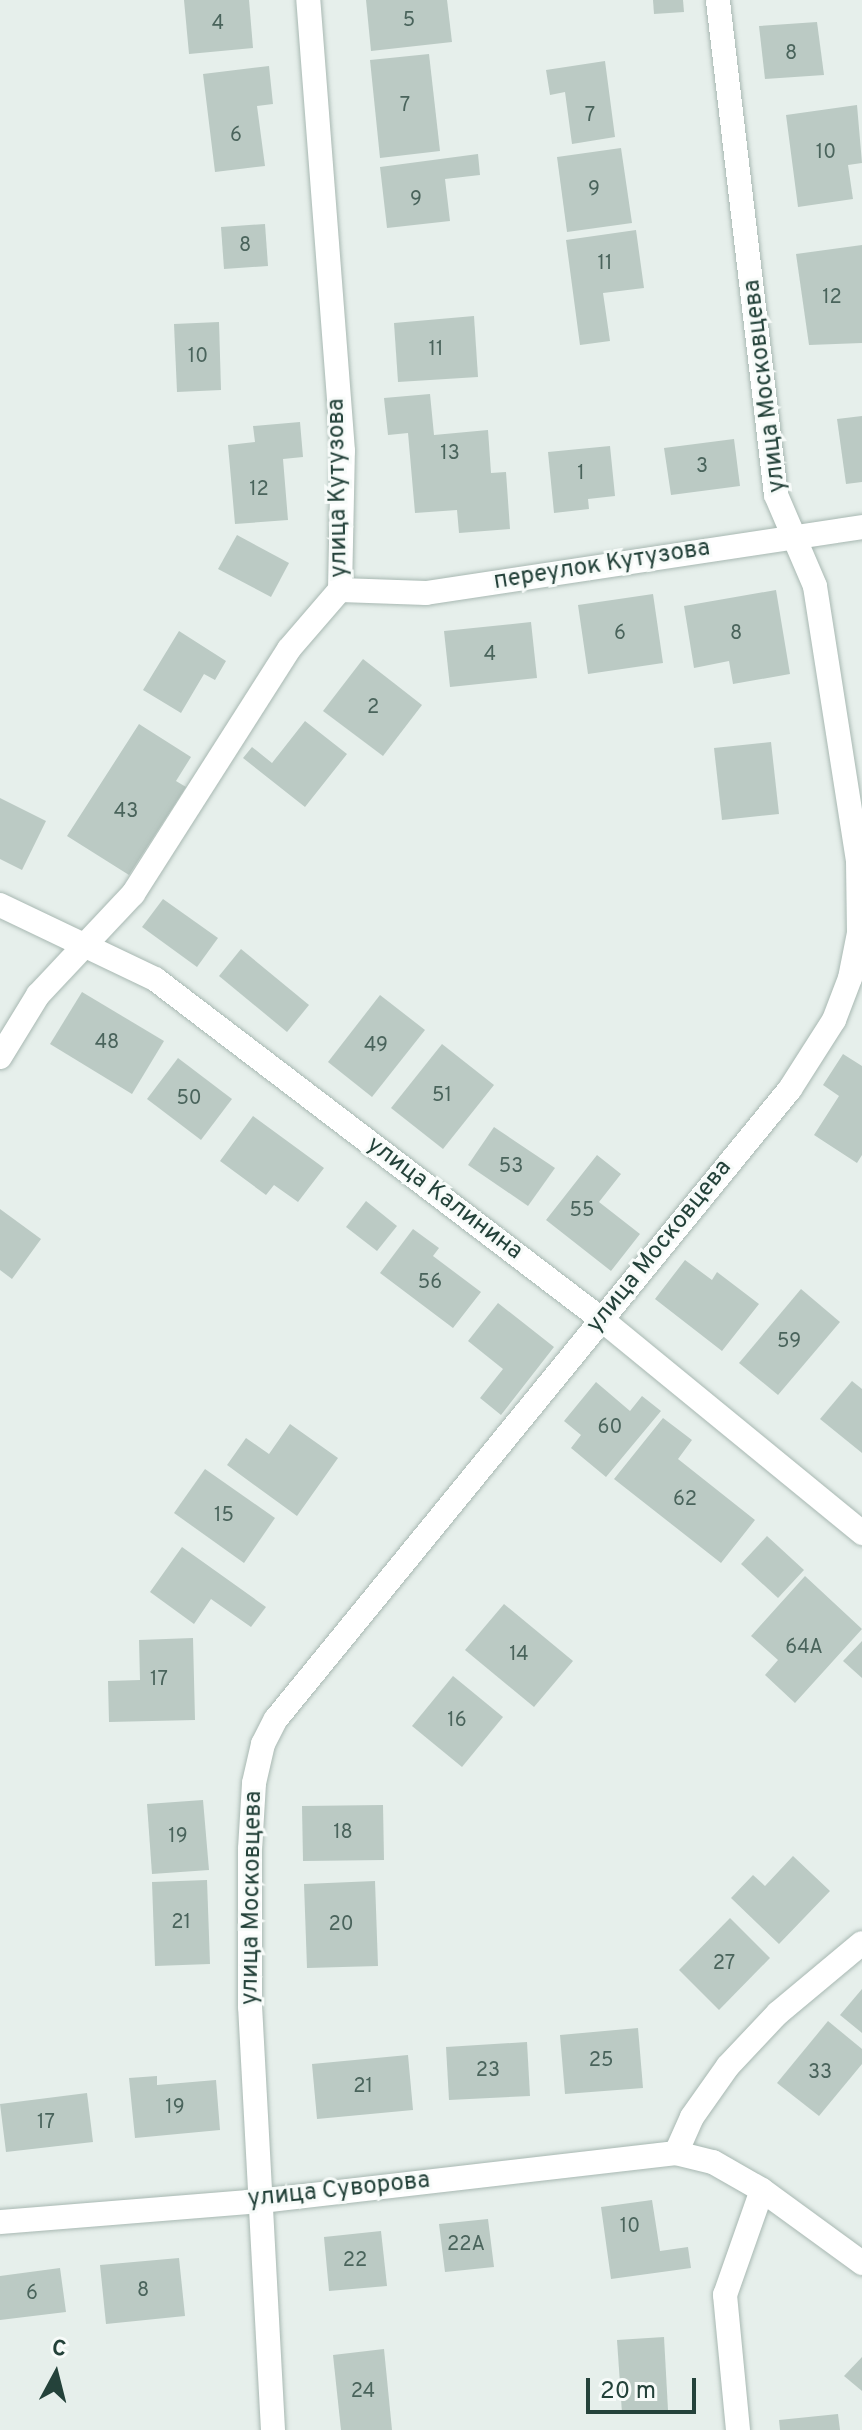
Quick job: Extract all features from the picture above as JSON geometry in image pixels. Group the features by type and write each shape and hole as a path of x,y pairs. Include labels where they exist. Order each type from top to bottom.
{"street":[{"name":"улица Кутузова","path":"0,1057 38,995 89,945 133,894 289,649 340,590 343,451 308,0"},
{"name":"улица Московцева","path":"273,2430 250,2007 250,1849 254,1783 263,1744 276,1719 790,1089 834,1020 850,978 861,897 858,861 815,586 776,495 718,0"},
{"name":"переулок Кутузова","path":"340,590 426,593 862,527"},
{"name":"улица Калинина","path":"0,905 155,979 601,1319 862,1533"},
{"path":"676,2153 692,2117 728,2066 778,2013 862,1943"},
{"name":"улица Суворова","path":"0,2222 261,2201 676,2153 713,2162 762,2190 862,2263"},
{"path":"738,2430 725,2295 762,2190"}],"building":[{"path":"184,0 249,0 253,48 189,54"},
{"path":"366,0 447,0 452,42 371,51"},
{"path":"653,0 683,0 684,12 654,14"},
{"path":"817,22 824,75 765,79 759,26"},
{"path":"429,54 440,151 380,158 370,60"},
{"path":"605,61 615,137 572,144 565,92 550,95 546,70"},
{"path":"269,66 273,104 257,106 265,166 215,172 203,74"},
{"path":"857,105 862,163 848,165 853,199 798,207 786,115"},
{"path":"621,148 632,223 567,232 557,157"},
{"path":"478,154 480,175 445,179 450,221 387,228 380,167"},
{"path":"265,224 268,266 224,269 221,227"},
{"path":"636,230 644,288 603,293 610,341 580,345 566,240"},
{"path":"862,245 862,343 809,345 796,254"},
{"path":"474,316 478,377 398,382 394,323"},
{"path":"219,322 221,390 177,392 174,324"},
{"path":"430,394 434,435 488,430 491,473 506,472 510,529 459,533 457,510 415,513 408,433 388,435 384,398"},
{"path":"862,416 862,482 846,484 837,419"},
{"path":"300,422 303,457 283,459 288,520 235,524 228,445 255,442 253,426"},
{"path":"734,439 740,486 671,495 664,448"},
{"path":"610,446 615,496 588,499 589,509 554,513 548,452"},
{"path":"237,535 289,563 271,597 218,569"},
{"path":"776,590 790,674 733,684 729,661 694,668 684,606"},
{"path":"653,594 663,663 588,674 578,605"},
{"path":"531,622 537,678 450,687 444,631"},
{"path":"179,631 226,661 215,680 204,674 181,713 143,690"},
{"path":"363,659 422,705 383,756 323,711"},
{"path":"305,721 347,754 305,807 243,758 252,747 272,763"},
{"path":"139,724 191,757 176,781 186,787 129,875 67,836"},
{"path":"771,742 779,814 722,820 714,748"},
{"path":"0,798 46,821 22,870 0,859"},
{"path":"163,899 218,938 197,967 142,927"},
{"path":"241,949 309,1005 287,1032 219,976"},
{"path":"82,992 164,1041 132,1094 50,1044"},
{"path":"380,995 425,1030 372,1097 328,1062"},
{"path":"442,1044 494,1085 443,1149 391,1108"},
{"path":"843,1054 862,1066 862,1155 857,1163 814,1135 839,1096 823,1085"},
{"path":"178,1058 232,1099 201,1140 147,1099"},
{"path":"253,1116 324,1168 298,1202 274,1185 266,1195 220,1161"},
{"path":"494,1127 555,1168 528,1206 468,1165"},
{"path":"597,1155 621,1174 599,1202 640,1234 611,1271 546,1220"},
{"path":"366,1201 397,1226 377,1251 346,1227"},
{"path":"0,1209 41,1239 12,1279 0,1270"},
{"path":"413,1229 439,1248 433,1256 481,1292 453,1328 380,1273"},
{"path":"685,1260 712,1280 717,1272 759,1304 722,1351 655,1299"},
{"path":"801,1289 840,1322 778,1395 739,1363"},
{"path":"498,1303 554,1347 501,1415 480,1398 503,1369 468,1341"},
{"path":"852,1381 862,1389 862,1453 820,1419"},
{"path":"596,1382 630,1411 642,1396 661,1411 606,1477 571,1448 581,1435 564,1421"},
{"path":"663,1418 692,1440 678,1459 755,1520 721,1563 614,1479"},
{"path":"290,1424 338,1458 297,1516 227,1465 246,1438 269,1454"},
{"path":"205,1469 275,1518 244,1563 174,1513"},
{"path":"767,1536 804,1570 778,1598 741,1564"},
{"path":"182,1547 266,1607 251,1627 211,1599 194,1624 150,1592"},
{"path":"805,1576 862,1629 795,1703 765,1675 778,1660 751,1636"},
{"path":"504,1604 573,1661 534,1707 465,1650"},
{"path":"193,1638 195,1720 109,1722 108,1681 140,1680 139,1640"},
{"path":"862,1641 862,1678 843,1661"},
{"path":"453,1676 503,1717 462,1767 412,1726"},
{"path":"203,1800 209,1870 152,1874 147,1804"},
{"path":"383,1805 384,1860 303,1861 302,1806"},
{"path":"793,1856 830,1891 779,1944 731,1898 753,1875 765,1886"},
{"path":"207,1880 210,1964 155,1966 152,1882"},
{"path":"375,1881 378,1966 307,1968 304,1884"},
{"path":"730,1918 770,1958 719,2010 679,1970"},
{"path":"862,1989 862,2033 840,2015"},
{"path":"828,2021 862,2049 862,2064 819,2116 777,2083"},
{"path":"638,2028 643,2088 565,2094 560,2035"},
{"path":"527,2042 530,2096 449,2100 446,2047"},
{"path":"408,2055 413,2110 317,2119 312,2064"},
{"path":"157,2076 157,2085 216,2080 220,2130 135,2138 129,2078"},
{"path":"87,2093 93,2142 6,2152 0,2104"},
{"path":"652,2200 660,2251 688,2247 691,2268 611,2279 601,2207"},
{"path":"488,2219 494,2267 445,2272 439,2224"},
{"path":"381,2231 387,2286 329,2291 324,2237"},
{"path":"179,2258 185,2316 106,2324 100,2265"},
{"path":"60,2268 66,2312 0,2320 0,2276"},
{"path":"664,2337 668,2410 622,2413 617,2340"},
{"path":"384,2349 392,2430 341,2430 333,2355"},
{"path":"862,2357 862,2391 844,2376"},
{"path":"838,2414 840,2430 780,2430 779,2420"}]}
